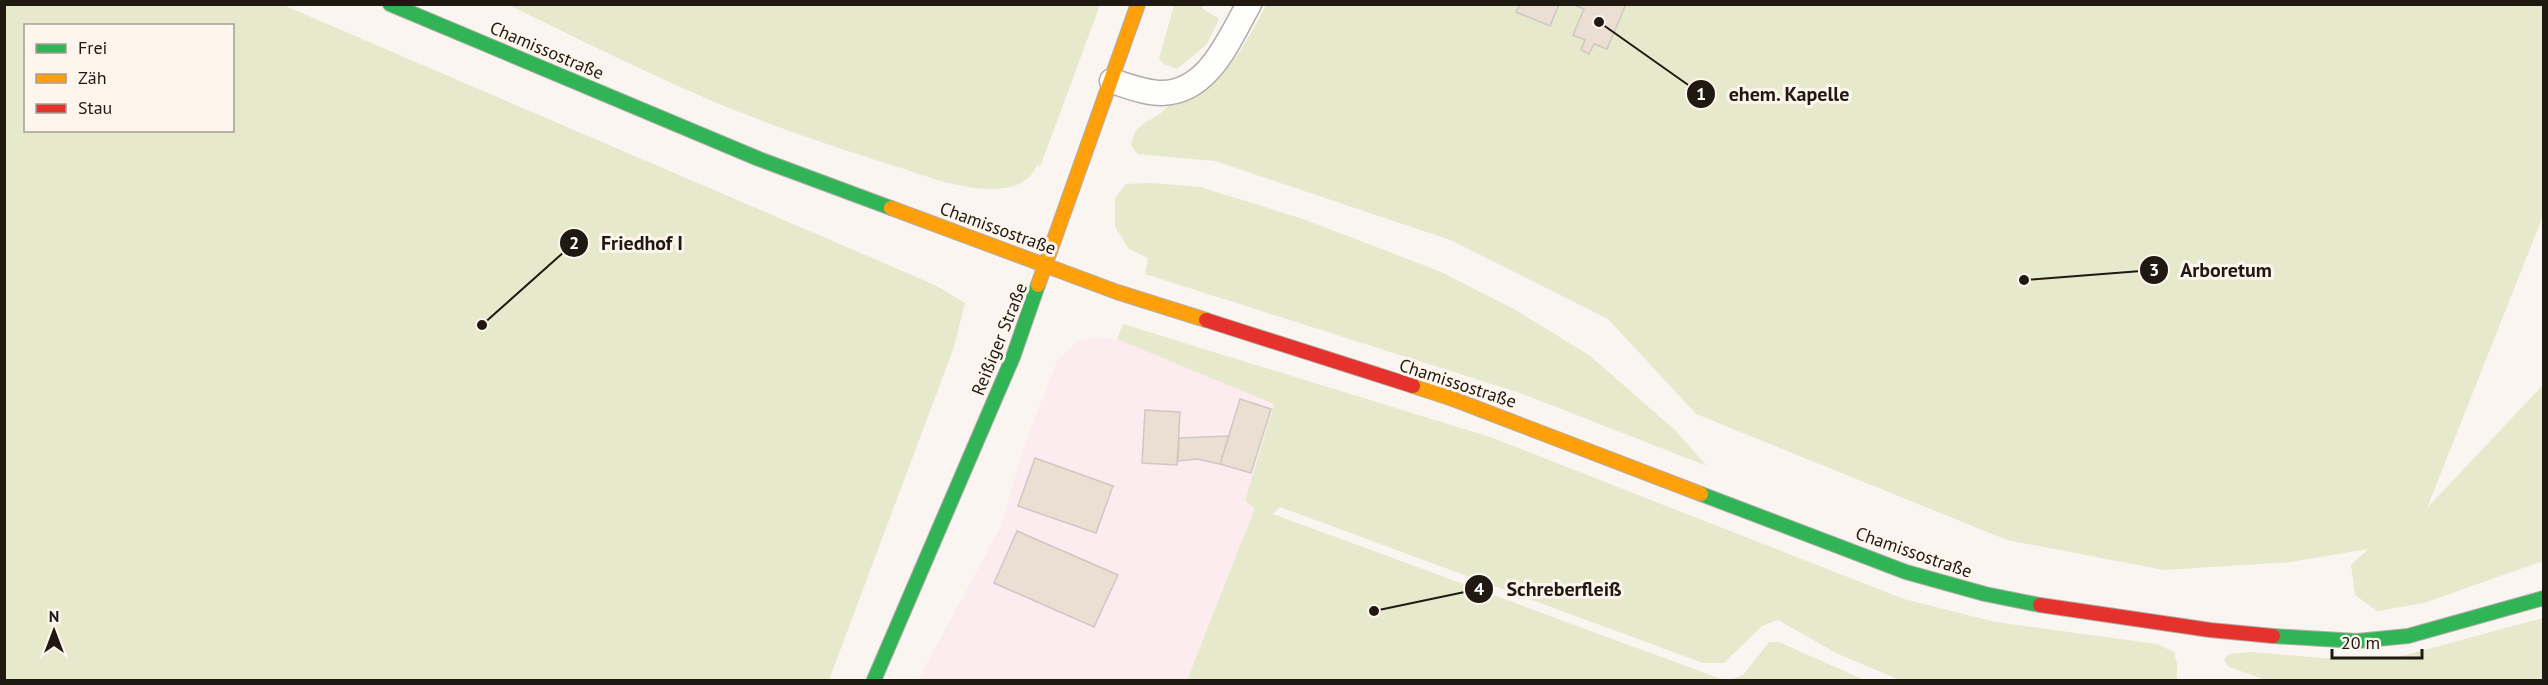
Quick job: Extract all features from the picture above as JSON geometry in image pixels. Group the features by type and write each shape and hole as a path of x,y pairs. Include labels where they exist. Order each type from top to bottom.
{"street":[{"name":"Chamissostraße","path":"390,4 759,159 1143,301 1453,399 1906,572 1984,594 2063,609 2179,626 2285,637 2357,641 2408,636 2544,598"},
{"name":"Reißiger Straße","path":"874,681 1013,357 1138,4"},
{"path":"1112,81 1141,91 1161,93 1180,91 1198,81 1219,56 1249,4"}],"shaded area":[{"path":"1093,337 1117,339 1275,404 1245,501 1255,508 1187,680 918,680 1001,526 1025,443 1058,359 1078,341"}],"green space":[{"path":"4,5 283,5 935,285 965,303 954,347 829,680 5,680"},
{"path":"509,5 1100,5 1040,167 1037,165 1030,176 1019,184 996,189 982,189 937,180 772,125 681,88"},
{"path":"1174,5 1203,5 1202,8 1219,19 1207,44 1177,69 1165,65 1159,59"},
{"path":"1266,5 2543,5 2543,216 2427,508 2543,385 2543,561 2424,603 2377,611 2355,595 2351,565 2368,549 2290,562 2164,570 2007,540 1696,414 1608,319 1453,241 1215,161 1138,154 1131,146 1137,130 1169,105 1191,99 1215,82 1235,58"},
{"path":"1151,183 1200,187 1303,219 1439,271 1514,309 1589,355 1675,430 1707,466 1523,394 1145,274 1148,258 1129,249 1115,227 1115,198 1126,184"},
{"path":"1123,324 1490,437 1904,599 1995,622 2157,644 2174,652 2177,680 1900,680 1836,653 1778,620 1762,626 1724,663 1703,663 1280,507 1273,514 1724,680 1187,680 1255,508 1245,501 1274,404 1117,339"},
{"path":"2543,618 2543,680 2265,680 2229,667 2224,660 2229,654 2250,652 2323,658 2394,658"},
{"path":"1769,642 1779,642 1864,680 1729,680 1743,675"}],"building":[{"path":"1520,4 1559,4 1550,26 1516,12"},
{"path":"1572,4 1626,4 1607,49 1594,44 1589,54 1581,50 1585,40 1573,35 1584,9"},
{"path":"1240,399 1271,409 1251,473 1220,464"},
{"path":"1145,410 1180,412 1177,465 1142,463"},
{"path":"1229,436 1220,464 1197,459 1178,461 1179,438"},
{"path":"1035,458 1113,486 1096,533 1018,506"},
{"path":"1017,531 1118,575 1094,627 994,583"}],"traffic: fast":[{"path":"390,4 759,159 891,208"},
{"path":"874,680 1013,357 1038,285"},
{"path":"1701,494 1906,572 1985,594 2040,605"},
{"path":"2273,636 2357,641 2408,636 2544,598"}],"traffic: slow":[{"path":"1038,285 1138,4"},
{"path":"891,208 1117,292 1206,320"},
{"path":"1413,386 1453,399 1701,494"}],"traffic: jam":[{"path":"1206,320 1413,386"},
{"path":"2040,605 2210,630 2273,636"}],"place":[{"name":"ehem. Kapelle","path":"1599,22"},
{"name":"Arboretum","path":"2024,280"},
{"name":"Friedhof I","path":"482,325"},
{"name":"Schreberfleiß","path":"1374,611"}]}
